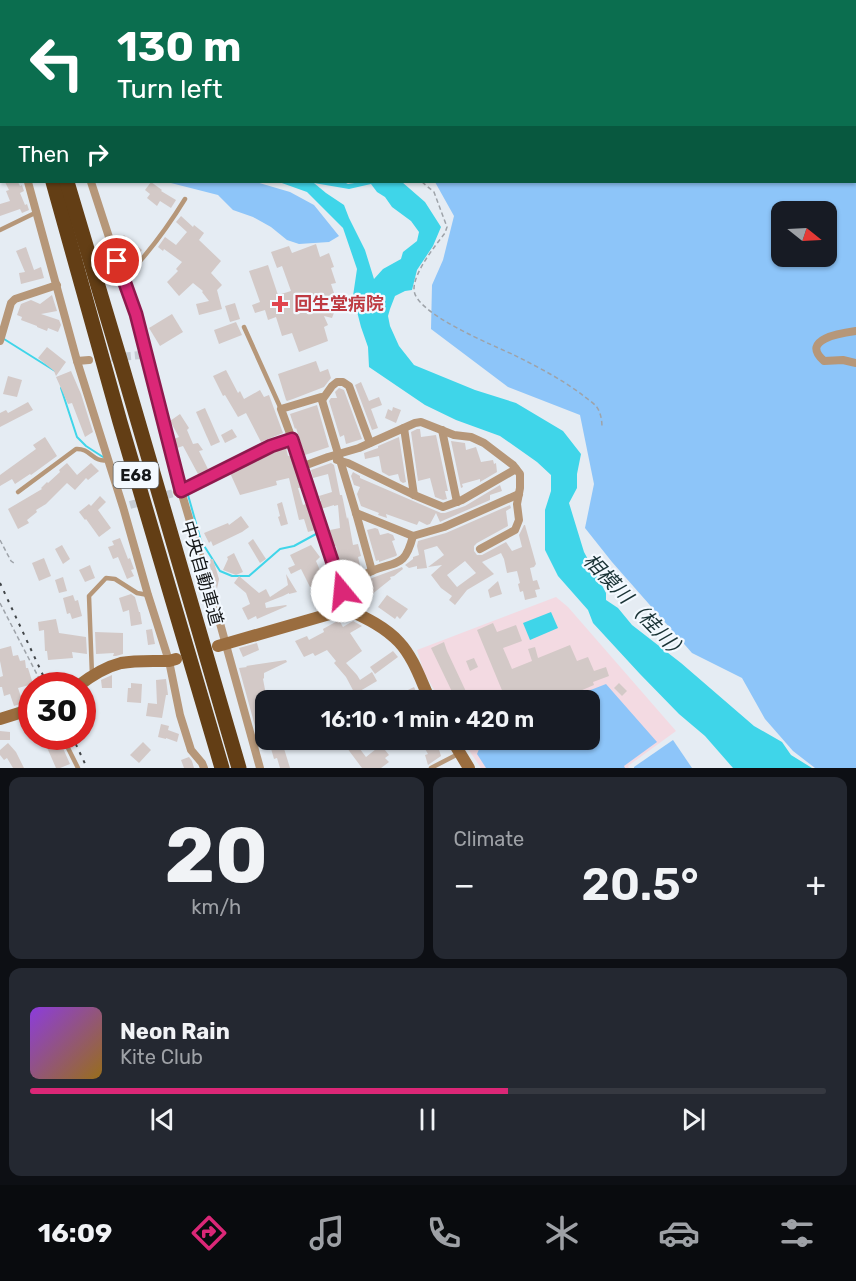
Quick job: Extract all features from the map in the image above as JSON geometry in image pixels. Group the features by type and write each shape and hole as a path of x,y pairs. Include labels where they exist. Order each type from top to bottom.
{"highway":[{"name":"中央自動車道","path":"53,183 120,422 222,768"},
{"name":"中央自動車道","path":"67,183 239,768"}],"street":[{"path":"28,183 77,361 108,460 126,506 148,596 173,660 180,715 191,750 204,768"},
{"path":"91,183 136,314 144,355 179,492 222,645 260,768"},
{"path":"0,341 11,303 15,299 57,285"},
{"path":"856,331 828,336 821,340 817,353 824,360 856,363"},
{"path":"77,361 89,360"},
{"path":"322,400 337,382 344,382 349,386 370,443"},
{"path":"347,609 281,409 321,397 372,571"},
{"path":"301,467 328,457 339,457 421,422 454,435 471,437 484,443 513,465 520,474 517,504 519,520 515,530 480,549"},
{"path":"404,428 414,495"},
{"path":"442,430 457,502"},
{"path":"179,492 271,446 292,439"},
{"path":"339,457 443,507 457,502 516,469"},
{"path":"356,513 413,536 444,527 519,494"},
{"path":"342,591 372,571 397,563 409,553 413,536"},
{"path":"222,645 347,609 372,621 399,642 412,660 426,690"},
{"path":"96,673 122,663 173,660"},
{"path":"0,719 18,713"},
{"path":"458,750 469,768"}],"lane":[{"path":"123,280 162,235 185,199"},
{"path":"0,230 37,212"},
{"path":"244,327 281,409"},
{"path":"18,492 76,449 82,449 98,460 108,460"},
{"path":"92,672 89,596 106,578 115,579 137,593 148,596"},
{"path":"69,750 78,768"},
{"path":"431,768 460,753"}],"path":[{"path":"423,183 434,192 447,227 418,274 414,288 420,303 466,334 514,355 578,391 596,406 601,417 602,428"},
{"path":"0,540 14,563"},
{"path":"0,603 36,672"}],"shaded area":[{"path":"171,183 259,183 290,192 314,205 339,236 329,242 299,244 287,240 271,227 253,217 233,210 218,195"},
{"path":"282,183 314,183 346,183 348,184 403,183 425,202 441,227 433,246 417,270 412,290 395,296 390,309 388,316 390,326 399,346 414,365 475,390 516,403 563,431 581,454 577,488 569,503 584,552 606,593 606,600 618,608 632,625 681,663 754,726 782,742 791,755 812,768 733,768 705,736 679,714 593,623 588,610 558,576 545,550 545,510 551,491 551,475 537,462 500,436 456,420 425,405 369,367 368,347 353,296 357,269 343,228 307,192","holes":["314,183 349,189 371,184 392,207 411,221 419,232 417,241 403,252 401,259 383,269 374,279 365,250 344,205"]},
{"path":"436,183 856,183 856,768 815,768 793,751 765,719 742,678 692,653 612,562 585,528 594,484 580,415 508,387 431,329 432,285 443,260 454,216"},
{"path":"556,597 568,607 676,731 628,766 629,768 481,768 469,750 600,750 600,690 434,690 424,672 417,650"},
{"path":"551,612 558,628 530,640 523,623"},
{"path":"606,684 657,742 624,766 625,768 486,768 477,754 479,750 600,750 600,690 591,690"},
{"path":"673,740 692,768 634,768 634,767"}],"building":[{"path":"6,183 22,185 24,191 20,193 29,210 22,213 20,209 0,216 0,204 10,201 6,191 9,190"},
{"path":"152,183 176,200 171,208 160,201 157,206 147,198 150,194 145,190"},
{"path":"181,216 204,233 199,240 221,261 211,273 222,285 217,290 222,309 199,315 196,304 209,301 203,291 193,283 179,296 167,282 178,271 176,269 182,262 158,247 165,237 176,245 187,232 176,222"},
{"path":"124,235 142,250 134,260 119,247 118,243"},
{"path":"316,244 320,257 329,253 336,283 331,284 334,293 330,295 331,298 315,304 335,310 332,318 324,316 328,325 324,327 328,341 299,352 292,333 282,336 276,317 268,320 265,310 255,313 252,305 260,302 249,271 268,265 278,295 291,291 282,266 277,268 271,252 289,246 292,253"},
{"path":"26,247 34,270 41,267 44,278 21,284 19,273 25,272 16,251"},
{"path":"52,295 57,311 41,314 59,320 61,325 58,332 37,327 21,320 22,317 17,315 21,304 31,300 40,304"},
{"path":"235,303 240,319 230,322 225,306"},
{"path":"172,314 183,332 160,346 149,328"},
{"path":"236,322 242,335 219,344 214,330"},
{"path":"47,347 66,362 56,376 54,371 38,358"},
{"path":"316,361 320,372 328,369 331,378 324,387 287,401 278,374"},
{"path":"226,370 238,393 240,391 244,399 260,390 264,397 269,395 283,433 261,442 246,413 238,417 225,395 223,396 213,376"},
{"path":"71,371 93,432 85,437 72,403 68,404 56,377"},
{"path":"8,376 22,380 17,397 3,394"},
{"path":"361,382 369,401 379,397 382,405 371,409 378,428 372,430 355,385"},
{"path":"339,388 344,390 362,439 346,444 344,435 340,437 329,401 331,398 337,398 335,392"},
{"path":"28,402 33,410 0,427 0,413 6,410 8,413"},
{"path":"317,405 329,447 305,455 290,414"},
{"path":"393,407 401,410 396,423 385,418 388,409 392,411"},
{"path":"205,408 220,442 211,446 196,412"},
{"path":"180,414 189,428 187,430 193,444 198,443 203,450 199,451 208,469 198,474 183,446 177,448 174,439 179,437 170,421"},
{"path":"232,429 237,437 225,443 221,435"},
{"path":"420,429 421,437 436,435 448,491 445,491 447,499 435,497 430,478 418,481 411,432"},
{"path":"45,437 57,456 15,484 12,479 0,486 0,475 36,449 33,445"},
{"path":"399,437 406,482 403,483 398,474 389,476 382,472 379,456 365,459 364,453"},
{"path":"451,441 465,443 466,450 476,447 481,462 493,460 494,464 496,463 497,472 480,482 480,479 462,484 461,488"},
{"path":"286,448 288,456 291,456 301,488 298,488 303,505 306,504 315,530 308,532 304,519 299,520 289,478 276,481 277,485 240,495 230,473"},
{"path":"67,463 77,475 91,463 99,471 88,480 86,478 75,490 67,483 46,504 36,510 37,512 27,520 29,523 18,529 8,509 42,489"},
{"path":"331,463 334,465 347,519 348,517 353,545 358,544 361,556 358,557 361,569 347,574 344,560 339,561 336,546 333,546 330,530 340,528 338,505 321,509 319,502 321,501 319,496 332,492 328,474 313,478 311,470"},
{"path":"353,472 360,478 441,513 465,506 500,485 502,491 490,495 490,500 440,522 436,513 430,524 419,521 417,525 386,514 387,518 378,515 379,513 361,506 357,494 360,487 354,485 351,476"},
{"path":"100,496 106,502 98,510 111,528 99,537 79,512 89,504 91,506"},
{"path":"282,502 288,524 281,526 277,504"},
{"path":"510,505 511,508 506,511 508,526 477,543 474,551 477,555 482,555 506,542 512,551 522,547 519,535 525,525 536,564 530,568 533,581 537,580 540,589 535,590 537,597 525,600 523,591 520,592 517,571 507,573 501,553 482,562 494,574 467,590 455,605 449,600 452,596 441,588 431,575 442,565 428,567 444,555 437,546 424,550 427,568 417,569 417,566 409,568 405,565 413,557 419,555 418,541 446,533","holes":["465,561 476,573 457,587 447,575"]},
{"path":"241,516 249,527 213,546 211,541 209,543 204,533 228,523 229,525"},
{"path":"378,529 380,535 388,533 393,535 395,540 392,541 396,556 376,561 367,530"},
{"path":"120,538 134,569 131,570 134,576 127,579 118,557 113,559 108,547 114,545 112,541"},
{"path":"253,539 266,559 260,563 248,543"},
{"path":"62,545 70,559 63,564 55,549"},
{"path":"311,545 320,557 316,561 332,593 324,597 323,594 318,596 313,586 310,587 301,569 291,574 288,568 295,565 290,555"},
{"path":"234,553 243,572 236,575 223,570 227,557"},
{"path":"44,558 51,576 39,581 32,563"},
{"path":"213,559 219,579 217,589 208,560"},
{"path":"90,565 95,578 85,582 79,570"},
{"path":"402,567 403,569 390,577 391,579 366,599 357,589 372,578"},
{"path":"286,574 297,592 265,603 266,608 287,606 257,619 256,616 248,620 242,608 250,604 246,593 234,583 239,576 259,593 266,589 270,597 288,585"},
{"path":"63,577 67,591 59,593 55,580"},
{"path":"498,581 502,594 490,598 488,590"},
{"path":"131,594 135,597 142,624 131,626 129,610 123,612 119,598"},
{"path":"73,595 75,601 78,600 82,616 72,619 70,613 67,614 63,598"},
{"path":"387,595 408,609 400,619 397,616 395,619 378,607"},
{"path":"56,619 59,633 86,637 87,654 72,652 73,658 48,660 44,630 39,631 38,622"},
{"path":"339,620 343,627 353,621 362,626 350,633 362,651 346,663 360,680 372,672 377,681 362,690 353,690 327,650 315,656 313,653 304,657 295,641 307,636 309,640 324,632 323,629"},
{"path":"493,623 497,632 516,625 522,641 503,648 512,669 532,661 528,649 535,647 538,658 570,645 577,661 588,657 594,671 606,667 609,676 593,682 594,685 582,690 502,690 477,630"},
{"path":"152,629 155,644 148,645 146,630"},
{"path":"95,632 123,633 123,654 113,656 114,653 96,654"},
{"path":"444,642 465,690 451,690 431,648"},
{"path":"257,643 259,650 243,657 239,648"},
{"path":"11,646 13,656 18,655 20,661 25,660 29,672 18,672 18,705 14,706 10,694 4,696 2,687 0,687 0,677 3,676 0,649"},
{"path":"393,651 398,657 375,674 370,667"},
{"path":"474,658 478,667 470,671 466,661"},
{"path":"286,660 287,662 264,673 265,690 255,690 255,726 239,668"},
{"path":"112,675 112,688 102,688 101,680"},
{"path":"166,679 168,695 166,695 162,718 146,716 148,703 157,704 156,680"},
{"path":"131,683 142,684 141,703 127,702 128,688 131,688"},
{"path":"619,683 627,691 622,696 614,688"},
{"path":"161,724 169,726 168,730 179,734 177,742 158,737"},
{"path":"0,731 10,732 10,740 0,740"},
{"path":"143,742 151,750 139,763 130,755"},
{"path":"8,743 16,752 24,768 13,768 7,758 4,760 0,755 0,750"},
{"path":"48,750 64,750 70,764 56,768"},
{"path":"271,750 284,750 290,768 280,768 277,758 274,759"},
{"path":"348,750 361,750 366,757 375,750 385,750 389,755 385,758 389,762 381,768 362,768"},
{"path":"426,750 439,750 441,756 428,765 425,755 428,754"},
{"path":"189,757 194,768 184,768 181,760"}],"waterway":[{"path":"4,339 55,371"},
{"path":"61,388 77,437 103,457"},
{"path":"188,495 201,541 220,571 232,576 249,576 280,549 294,546 320,533"},
{"path":"329,566 335,593 341,603"}],"tunnel":[{"path":"99,359 141,355"},
{"path":"130,505 177,492"}],"railway":[{"path":"0,583 41,672"},
{"path":"79,750 87,768"}],"place":[{"name":"回生堂病院","path":"280,304"}],"route":[{"path":"117,261 136,314 181,491 271,446 292,439 342,591"}],"water label":[{"name":"相模川（桂川）","path":"636,607"}]}
